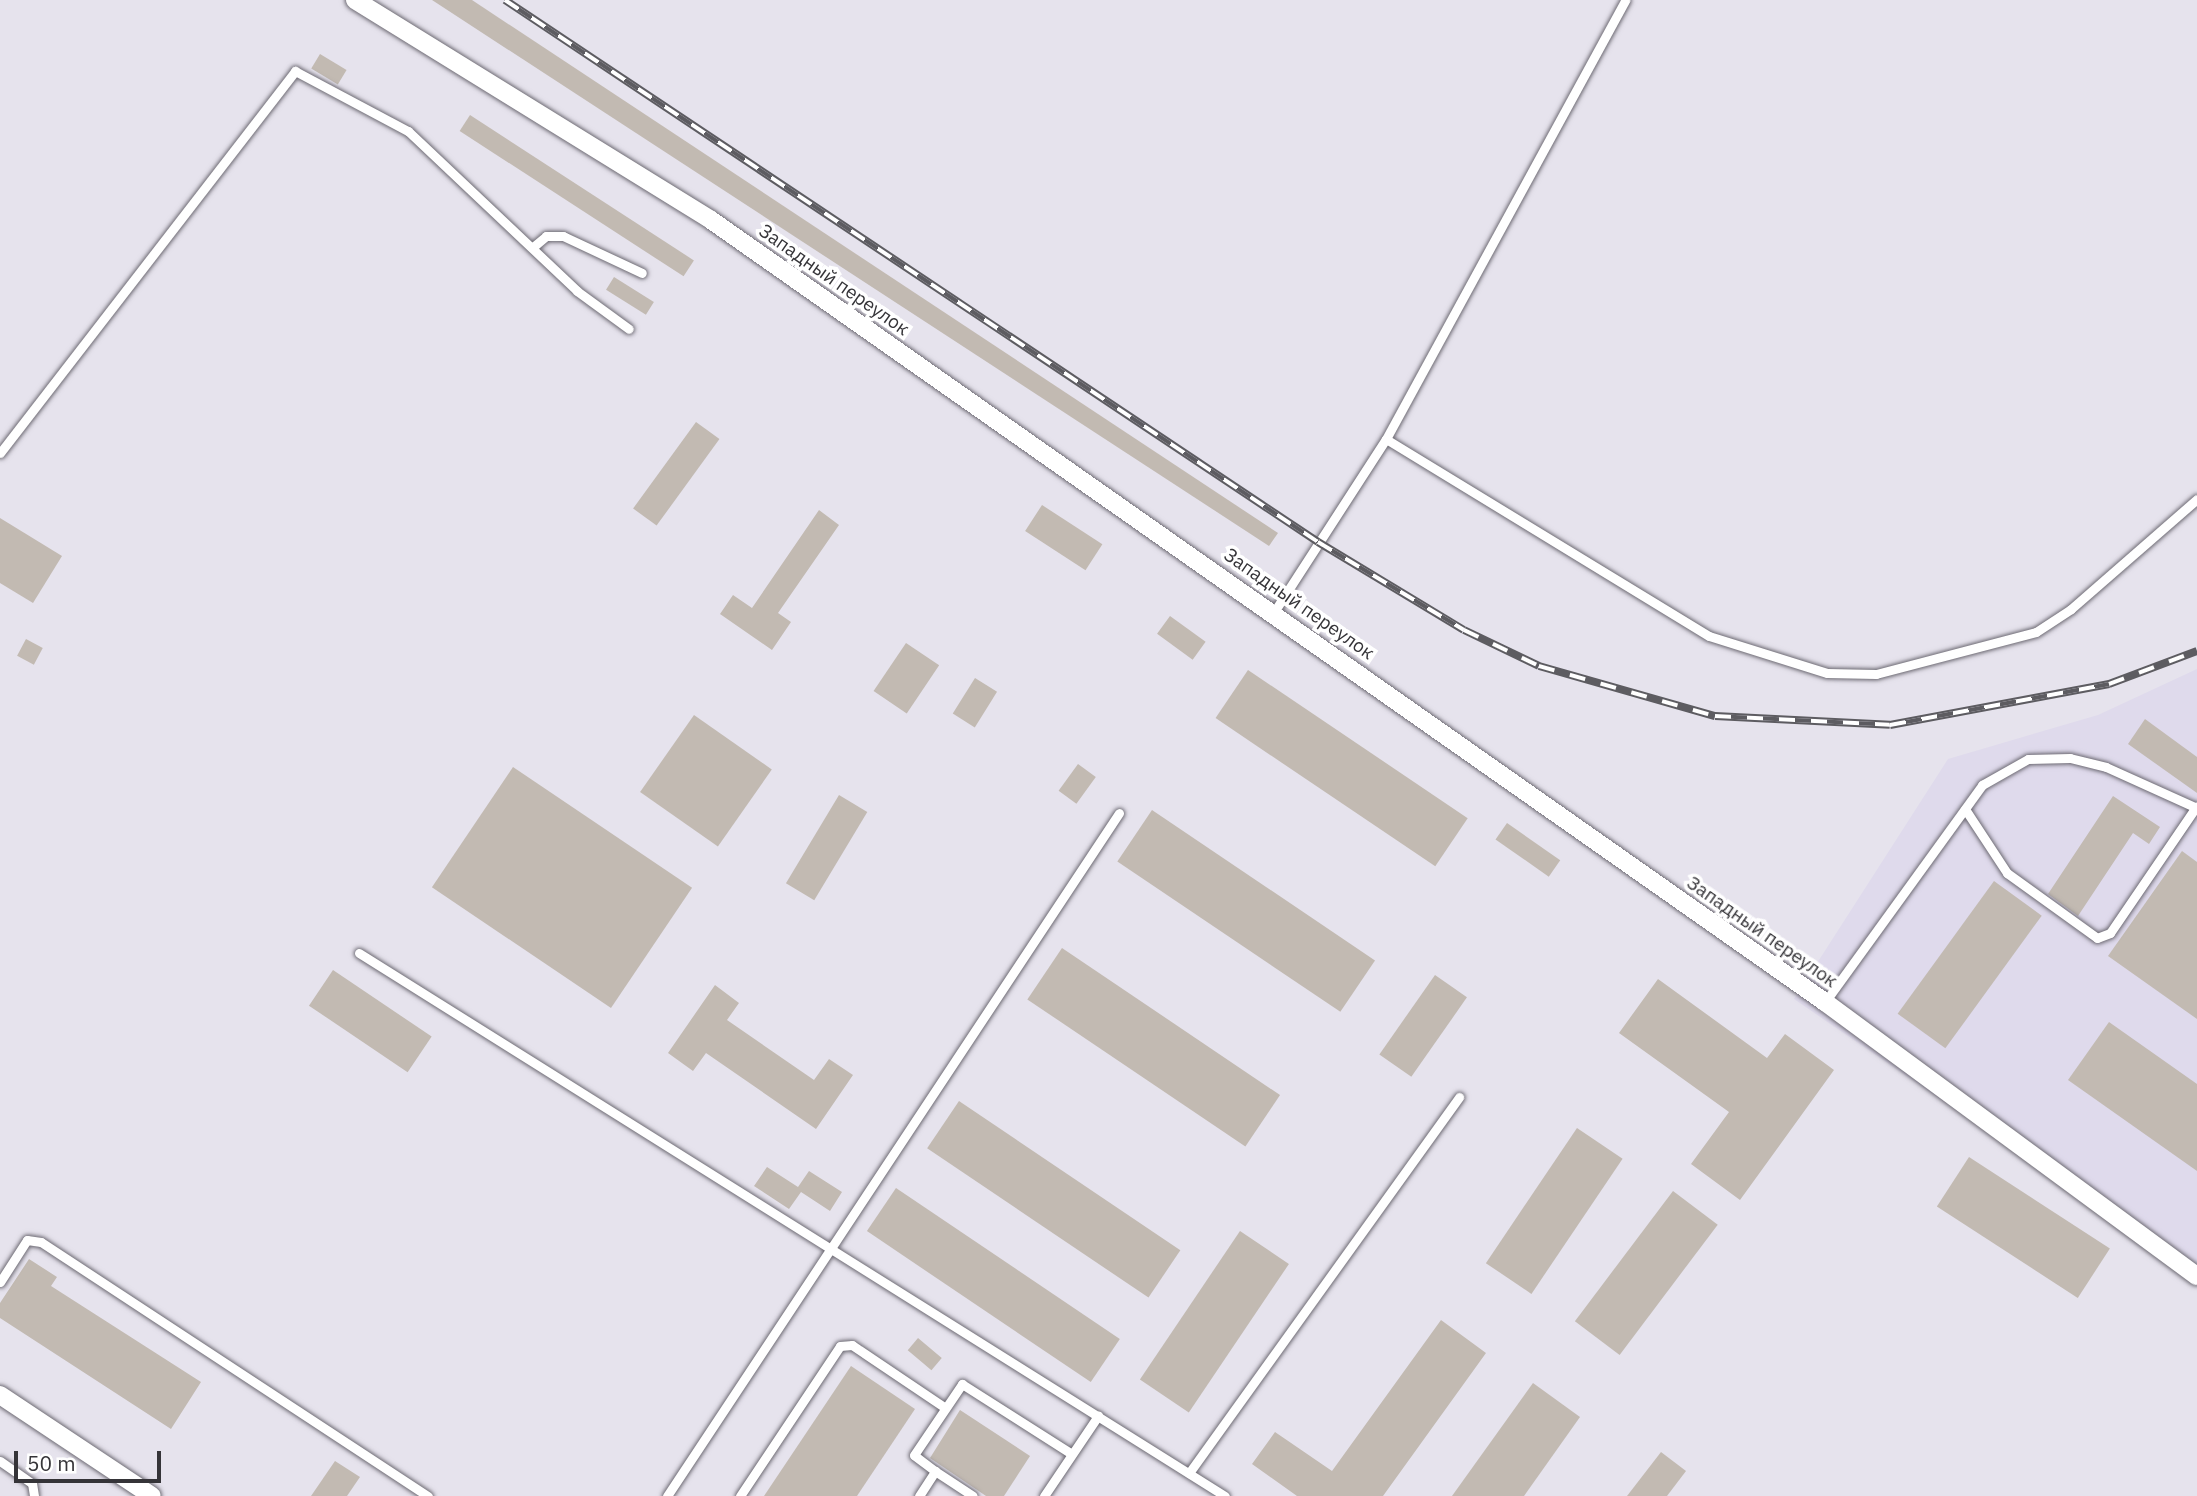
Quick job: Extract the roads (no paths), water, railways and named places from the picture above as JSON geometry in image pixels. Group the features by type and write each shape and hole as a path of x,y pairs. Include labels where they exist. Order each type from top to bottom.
{"street":[{"name":"Западный переулок","path":"355,0 710,220 1275,612 1825,1002 2197,1276"},
{"path":"0,1395 152,1496"}],"lane":[{"path":"1275,612 1386,439 1625,0"},
{"path":"0,453 295,71 408,131 533,247 577,292 629,329"},
{"path":"533,247 546,236 563,236 642,273"},
{"path":"1386,439 1709,636 1764,658 1827,673 1887,672 2036,632 2071,610 2197,499"},
{"path":"1825,1002 1982,785 2028,760 2070,758 2106,767 2196,808 2110,933 2097,938 2007,873 1965,809"},
{"path":"667,1496 1119,813"},
{"path":"359,953 1225,1496"},
{"path":"1189,1473 1460,1097"},
{"path":"0,1282 27,1240 41,1241 428,1496"},
{"path":"740,1496 840,1346 852,1345 944,1407"},
{"path":"974,1496 915,1455 956,1388 969,1386 1072,1454"},
{"path":"1044,1496 1098,1416"},
{"path":"0,1461 32,1483 34,1496"},
{"path":"919,1496 935,1471"}],"railway":[{"path":"505,0 1318,542 1464,630 1539,666 1715,716 1890,725 2109,684 2197,651"}]}
